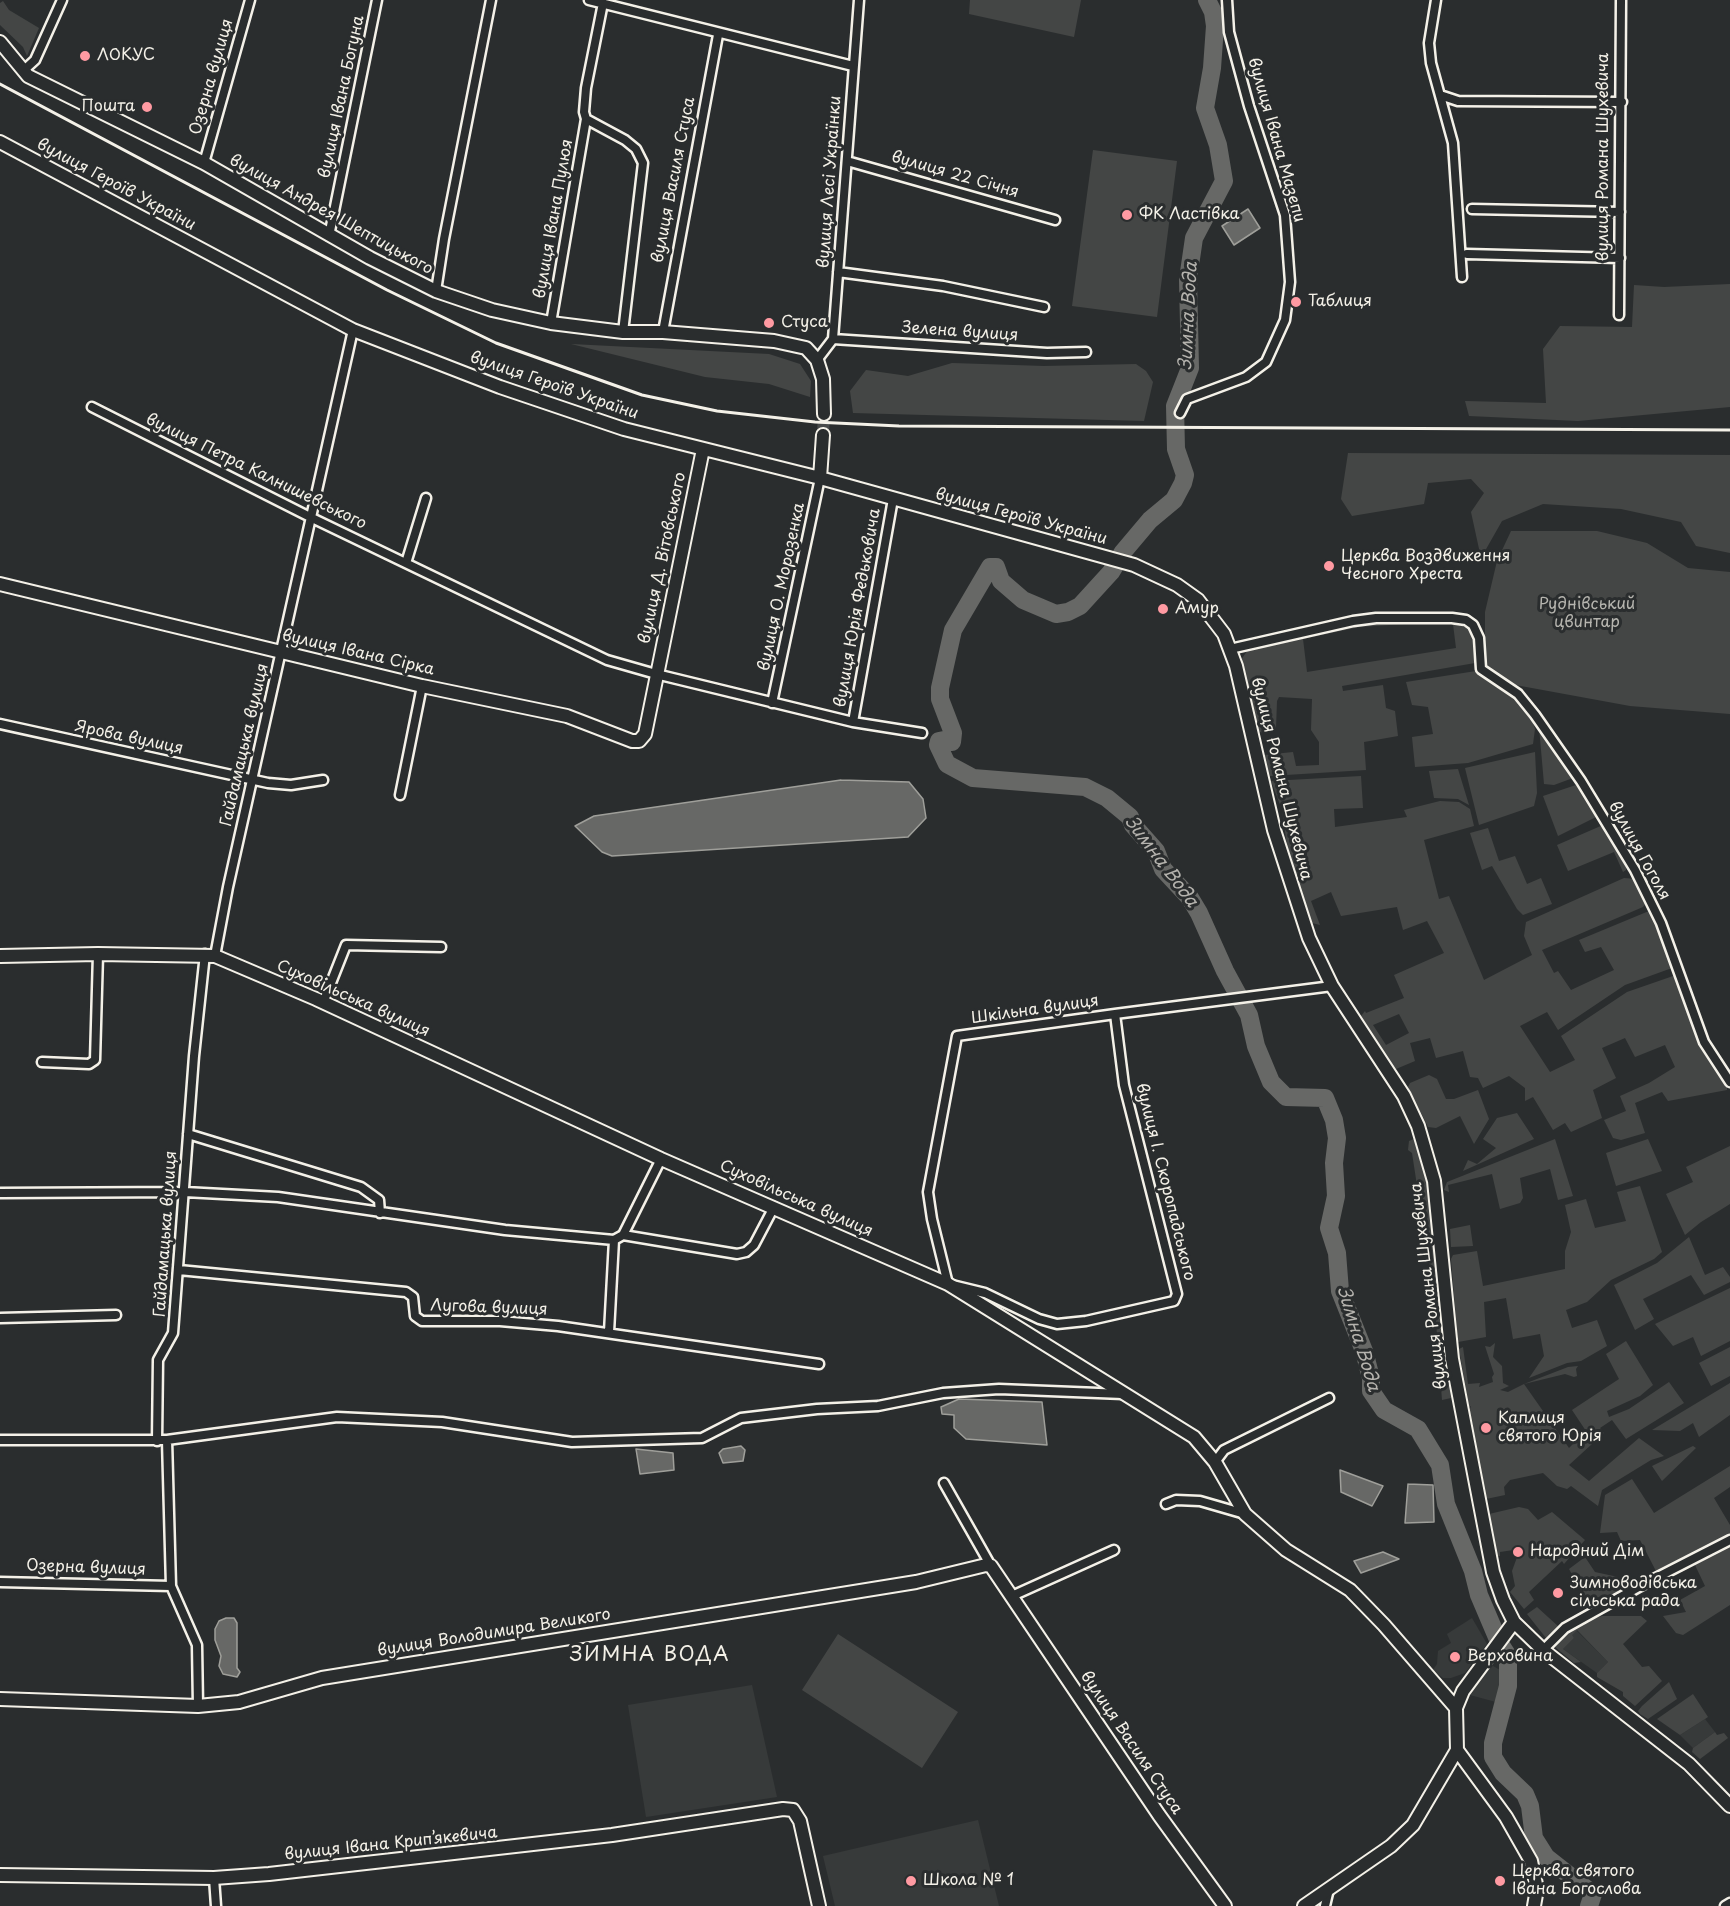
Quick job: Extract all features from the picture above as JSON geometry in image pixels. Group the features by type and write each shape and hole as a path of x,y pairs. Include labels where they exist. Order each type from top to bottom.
{"street":[{"path":"23,71 35,60 62,0"},
{"name":"Озерна вулиця","path":"204,163 250,0"},
{"name":"вулиця Івана Богуна","path":"329,236 377,0"},
{"path":"436,291 490,0"},
{"path":"589,0 853,66"},
{"name":"вулиця Лесі Українки","path":"833,339 859,0"},
{"name":"вулиця Івана Мазепи","path":"1180,412 1187,399 1246,377 1266,362 1285,320 1290,282 1285,215 1249,106 1229,32 1227,0"},
{"path":"1436,0 1429,43 1431,63 1452,143 1462,277"},
{"name":"вулиця Романа Шухевича","path":"1619,315 1621,0"},
{"name":"вулиця Івана Пулюя","path":"551,323 586,119 584,112 586,88 603,3"},
{"name":"вулиця Василя Стуса","path":"663,332 718,34"},
{"name":"вулиця Андрея Шептицького","path":"0,42 23,71 204,163 329,236 436,291 492,310 551,323 623,332 663,332 794,343 806,348 817,360"},
{"path":"1440,95 1458,101 1622,102"},
{"name":"вулиця Івана Пулюя","path":"586,119 625,140 636,149 643,163 623,332"},
{"name":"вулиця Героїв України","path":"0,142 353,330 500,387 624,429 820,478 1134,565"},
{"name":"вулиця 22 Січня","path":"847,161 1055,220"},
{"path":"1472,209 1620,212"},
{"path":"1467,254 1620,258"},
{"path":"838,272 943,286 1044,307"},
{"name":"Гайдамацька вулиця","path":"157,1441 158,1360 173,1333 188,1134 210,955 312,518 353,330"},
{"path":"824,414 823,379 817,360 833,339"},
{"name":"Зелена вулиця","path":"833,339 1047,353 1086,352"},
{"name":"вулиця Петра Калнишевського","path":"92,407 312,518 607,660 853,722 922,733"},
{"path":"820,478 823,435"},
{"name":"вулиця Д. Вітовського","path":"656,674 703,449"},
{"name":"вулиця О. Морозенка","path":"772,703 820,478"},
{"path":"406,563 426,498"},
{"name":"вулиця Юрія Федьковича","path":"853,722 893,499"},
{"name":"вулиця Романа Шухевича","path":"1134,565 1177,585 1198,600 1219,627 1230,650 1281,852 1309,938 1332,986 1413,1112 1430,1168 1440,1227 1452,1359 1474,1480 1493,1572 1514,1622 1543,1650 1689,1764 1730,1806"},
{"name":"вулиця Івана Сірка","path":"0,584 423,686 567,716 632,741 639,741 645,734 656,674"},
{"name":"вулиця Гоголя","path":"1230,650 1353,621 1396,617 1466,620 1476,630 1479,643 1479,663 1485,673 1518,694 1535,715 1581,781 1635,870 1661,922 1704,1042 1730,1082"},
{"path":"400,795 423,686"},
{"name":"Ярова вулиця","path":"0,724 252,780 291,785 323,780"},
{"path":"323,1003 346,945 441,947"},
{"path":"42,1062 89,1064 95,1060 98,954"},
{"name":"Суховільська вулиця","path":"0,956 210,955 323,1003 661,1159 948,1284 1194,1437 1215,1462 1245,1514 1286,1550 1350,1590 1384,1625 1456,1708"},
{"name":"Шкільна вулиця","path":"948,1284 928,1192 957,1036 1332,986"},
{"name":"вулиця І. Скоропадського","path":"948,1284 985,1293 1039,1319 1057,1324 1086,1321 1174,1301 1177,1293 1124,1085 1115,1014"},
{"path":"188,1134 361,1187 380,1200 380,1213"},
{"path":"0,1193 185,1192 278,1197 505,1230 614,1240 623,1234 661,1159"},
{"path":"623,1234 737,1254 746,1252 754,1245 774,1207"},
{"path":"609,1332 614,1240"},
{"name":"Лугова вулиця","path":"179,1270 406,1292 413,1297 415,1316 422,1321 500,1321 609,1332 819,1364"},
{"path":"0,1318 116,1315"},
{"path":"0,1440 157,1441 337,1417 442,1422 572,1442 702,1438 741,1418 817,1409 878,1406 943,1393 999,1389 1125,1394"},
{"path":"1215,1462 1224,1450 1329,1398"},
{"path":"167,1440 171,1586 197,1645 198,1706"},
{"name":"вулиця Василя Стуса","path":"944,1483 991,1566 1159,1815 1226,1906"},
{"path":"1166,1504 1176,1500 1200,1501 1245,1514"},
{"path":"1543,1650 1565,1628 1730,1540"},
{"path":"1012,1596 1114,1550"},
{"name":"вулиця Володимира Великого","path":"0,1699 198,1706 239,1702 322,1678 916,1582 986,1564 991,1566"},
{"name":"Озерна вулиця","path":"0,1582 171,1586"},
{"path":"1304,1906 1391,1846 1413,1826 1457,1750 1456,1708 1463,1691 1514,1622"},
{"path":"1457,1750 1506,1817 1531,1861 1537,1889 1534,1906"},
{"name":"вулиця Івана Крипʼякевича","path":"0,1875 214,1878 357,1866 612,1835 783,1809 793,1810 800,1821 819,1906"},
{"path":"214,1878 216,1906"},
{"path":"1325,1906 1329,1889"},
{"path":"1725,1906 1730,1903"}],"shaded area":[{"path":"1248,209 1260,228 1234,245 1222,226"},
{"path":"841,780 909,782 923,799 926,818 908,837 612,856 602,852 575,826 594,816"},
{"path":"959,1399 1042,1402 1047,1445 966,1439 954,1428 954,1415 942,1414 941,1407"},
{"path":"741,1446 745,1450 743,1461 723,1463 719,1453 723,1449"},
{"path":"636,1449 673,1453 674,1470 640,1474"},
{"path":"1340,1470 1383,1486 1372,1506 1341,1492"},
{"path":"1408,1484 1433,1485 1434,1522 1405,1523"},
{"path":"1383,1552 1399,1559 1361,1573 1354,1561"},
{"path":"234,1618 237,1623 237,1668 240,1672 237,1677 223,1674 219,1666 221,1656 215,1640 215,1629 219,1621"},
{"path":"1472,1618 1487,1644 1465,1673 1443,1678 1433,1670 1437,1664 1438,1651 1451,1643 1447,1634"},
{"path":"1576,1630 1608,1662 1597,1673 1563,1649 1574,1638 1571,1635"},
{"path":"1488,1663 1505,1673 1496,1702 1470,1695"},
{"path":"752,1685 777,1797 646,1817 628,1705"},
{"path":"1705,1719 1715,1732 1693,1748 1680,1735"},
{"name":"Школа № 1","path":"978,1820 999,1906 835,1906 823,1856"}],"green space":[{"path":"970,0 1081,0 1074,37 969,14"},
{"path":"3,1 9,10 39,28 27,56 23,47 0,25 0,3"},
{"name":"ФК Ластівка","path":"1093,150 1177,161 1157,317 1072,306"},
{"path":"1730,284 1730,407 1578,421 1469,416 1465,401 1546,403 1543,349 1560,326 1632,327 1634,285 1664,287"},
{"path":"571,344 769,354 800,364 811,381 810,397 769,384 705,377"},
{"path":"952,363 1044,366 1136,364 1146,371 1153,382 1144,421 853,413 850,391 866,370 908,376"},
{"path":"1348,453 1730,455 1730,553 1696,546 1681,522 1621,509 1543,504 1502,521 1481,558 1471,512 1484,493 1471,479 1428,483 1424,504 1352,516 1341,499"},
{"name":"Руднівський цвинтар","path":"1511,531 1597,531 1647,543 1688,568 1730,572 1730,714 1630,706 1510,684 1485,664 1485,612 1497,561"},
{"path":"1454,621 1471,631 1476,641 1475,663 1342,686 1343,691 1383,685 1386,708 1395,711 1398,736 1364,742 1366,770 1270,776 1264,755 1293,752 1296,766 1319,765 1319,742 1311,730 1312,699 1279,697 1276,728 1263,729 1263,733 1258,731 1241,660 1249,648 1367,622","holes":["1420,623 1453,624 1456,648 1307,672 1303,639 1359,627"]},
{"path":"1476,671 1517,697 1529,711 1535,729 1533,744 1468,763 1415,767 1412,737 1433,734 1428,707 1412,705 1406,682"},
{"path":"1539,727 1573,778 1554,785 1544,784"},
{"path":"1535,752 1537,793 1534,806 1479,825 1465,768"},
{"path":"1458,769 1469,805 1458,799 1434,798 1429,771"},
{"path":"1361,776 1363,808 1334,809 1335,827 1407,817 1404,810 1440,801 1459,802 1470,809 1474,826 1424,840 1439,899 1449,896 1484,980 1532,955 1524,936 1526,922 1624,878 1636,879 1646,903 1643,907 1542,950 1554,973 1558,971 1571,990 1614,970 1601,947 1585,952 1579,940 1649,911 1653,913 1672,968 1625,985 1558,1030 1547,1012 1520,1026 1550,1072 1575,1060 1561,1036 1627,992 1676,975 1698,1034 1698,1044 1727,1084 1727,1090 1668,1101 1662,1092 1635,1103 1645,1133 1621,1140 1613,1138 1604,1120 1626,1111 1620,1096 1649,1083 1675,1067 1665,1045 1635,1057 1625,1038 1602,1048 1616,1078 1593,1090 1602,1118 1571,1132 1565,1123 1553,1130 1533,1097 1525,1101 1525,1088 1509,1076 1483,1088 1478,1078 1470,1077 1463,1051 1436,1058 1430,1038 1410,1043 1415,1061 1396,1069 1361,1016 1365,1011 1366,1013 1404,998 1394,975 1444,953 1427,921 1403,930 1397,907 1341,916 1331,892 1311,901 1320,925 1312,923 1287,846 1282,810 1271,781","holes":["1399,1014 1409,1033 1386,1045 1373,1025"]},
{"path":"1579,784 1598,816 1558,836 1543,796"},
{"path":"1603,825 1626,864 1626,870 1623,872 1614,852 1568,871 1557,845"},
{"path":"1488,828 1499,861 1515,856 1527,884 1541,878 1552,904 1523,915 1517,909 1492,866 1482,870 1470,833"},
{"path":"1429,1075 1437,1079 1446,1099 1454,1099 1478,1090 1489,1119 1474,1144 1460,1116 1436,1128 1428,1127 1408,1087 1410,1083"},
{"path":"1517,1113 1534,1139 1463,1171 1468,1160 1477,1164 1496,1148 1483,1139 1497,1118"},
{"path":"1414,1139 1422,1156 1427,1179 1451,1398 1442,1400 1434,1296 1412,1153 1408,1150 1409,1141"},
{"path":"1555,1139 1573,1196 1558,1200 1550,1169 1520,1178 1523,1198 1520,1203 1500,1209 1492,1174 1448,1185 1449,1192 1444,1190 1447,1182"},
{"path":"1648,1139 1662,1171 1616,1186 1606,1153"},
{"path":"1730,1146 1730,1204 1685,1235 1666,1194 1693,1182 1686,1167"},
{"path":"1640,1186 1662,1252 1654,1259 1611,1280 1587,1302 1566,1310 1572,1328 1597,1320 1607,1346 1581,1361 1567,1363 1529,1378 1544,1356 1540,1334 1513,1339 1506,1298 1484,1302 1486,1337 1458,1342 1451,1259 1453,1255 1477,1251 1483,1286 1565,1269 1565,1251 1571,1232 1565,1205 1586,1199 1595,1228 1626,1221 1617,1192"},
{"path":"1470,1225 1473,1246 1451,1247 1450,1229"},
{"path":"1689,1237 1705,1275 1723,1267 1730,1277 1730,1282 1704,1295 1691,1275 1643,1299 1654,1319 1635,1330 1614,1285 1657,1263"},
{"path":"1730,1288 1730,1341 1701,1356 1693,1337 1673,1346 1655,1324"},
{"path":"1626,1341 1653,1385 1640,1396 1607,1411 1609,1417 1629,1409 1669,1382 1684,1403 1626,1439 1612,1420 1600,1428 1604,1433 1569,1465 1589,1481 1639,1438 1664,1456 1651,1460 1602,1490 1598,1506 1571,1486 1567,1489 1557,1486 1543,1473 1510,1480 1504,1487 1505,1495 1486,1499 1472,1422 1467,1419 1471,1406 1469,1407 1459,1349 1463,1347 1468,1384 1480,1383 1479,1387 1493,1382 1494,1374 1485,1346 1490,1347 1495,1343 1493,1357 1502,1366 1503,1383 1509,1386 1500,1390 1508,1392 1524,1384 1569,1448 1586,1431 1572,1410 1619,1379 1606,1354"},
{"path":"1730,1347 1730,1376 1711,1386 1699,1363"},
{"path":"1578,1366 1577,1376 1574,1377 1565,1374 1524,1384 1568,1367"},
{"path":"1730,1383 1730,1415 1699,1437 1693,1423 1680,1431 1652,1430"},
{"path":"1693,1446 1696,1448 1662,1481 1652,1466"},
{"path":"1730,1466 1730,1487 1714,1498 1730,1525 1730,1535 1657,1573 1640,1540 1621,1541 1617,1532 1600,1533 1605,1495 1632,1479 1654,1513"},
{"path":"1519,1507 1528,1509 1538,1520 1552,1512 1585,1540 1564,1564 1562,1561 1529,1592 1534,1600 1524,1609 1510,1592 1515,1586 1512,1571 1520,1549 1500,1552 1500,1556 1497,1556 1489,1514"},
{"path":"1730,1544 1730,1605 1683,1635 1676,1633 1663,1616 1686,1612 1680,1600 1705,1586 1695,1565 1629,1600 1618,1603"},
{"path":"1585,1557 1595,1572 1641,1582 1591,1609 1569,1569"},
{"path":"1537,1607 1559,1627 1546,1638 1527,1614"},
{"path":"1602,1616 1641,1616 1647,1621 1623,1644 1642,1667 1649,1666 1662,1681 1635,1706 1623,1696 1623,1692 1597,1677 1597,1673 1608,1662 1577,1630 1572,1635 1574,1638 1563,1649 1581,1662 1574,1663 1555,1647 1569,1631 1586,1621"},
{"path":"838,1634 958,1712 922,1768 802,1690"},
{"path":"1669,1682 1677,1699 1648,1719 1640,1714 1638,1711 1642,1706"},
{"path":"1693,1694 1708,1717 1680,1735 1657,1719"},
{"path":"1715,1732 1717,1735 1724,1733 1728,1738 1700,1759 1692,1752 1693,1748"}],"waterway":[{"name":"Зимна Вода","path":"1207,0 1213,12 1215,26 1212,68 1205,108 1218,145 1224,181 1194,238 1188,279 1190,368 1175,406 1176,449 1185,475 1183,483 1174,500 1150,520 1123,552 1111,572 1080,606 1068,612 1056,614 1023,600 1001,581 996,567 990,567 953,630 940,688 940,699 953,733 952,742 939,741 938,745 947,764 973,778 1085,787 1107,798 1130,817 1133,825 1156,851 1163,869 1190,898 1199,913 1225,971 1249,1015 1256,1046 1271,1082 1286,1097 1325,1098 1334,1120 1337,1138 1334,1163 1336,1196 1329,1228 1337,1253 1340,1291 1364,1351 1371,1378 1371,1391 1384,1410 1418,1429 1440,1465 1446,1504 1473,1571 1479,1595 1499,1642 1508,1656 1508,1686 1493,1743 1493,1757 1503,1773 1525,1794 1530,1806 1534,1838 1546,1857 1593,1894 1589,1906"}],"tunnel":[{"path":"823,435 824,414"}],"railway":[{"path":"0,84 387,290 496,343 642,395 717,411 815,422 899,426 1730,430"}],"place":[{"name":"ЛОКУС","path":"85,56"},
{"name":"Пошта","path":"147,107"},
{"name":"ФК Ластівка","path":"1127,215"},
{"name":"Таблиця","path":"1296,302"},
{"name":"Стуса","path":"769,323"},
{"name":"Церква Воздвиження Чесного Хреста","path":"1329,566"},
{"name":"Амур","path":"1163,609"},
{"name":"Каплиця святого Юрія","path":"1486,1428"},
{"name":"Народний Дім","path":"1518,1552"},
{"name":"Зимноводівська сільська рада","path":"1558,1593"},
{"name":"Верховина","path":"1455,1657"},
{"name":"Школа № 1","path":"911,1881"},
{"name":"Церква святого Івана Богослова","path":"1500,1881"}],"district":[{"name":"ЗИМНА ВОДА","path":"650,1655"}]}
